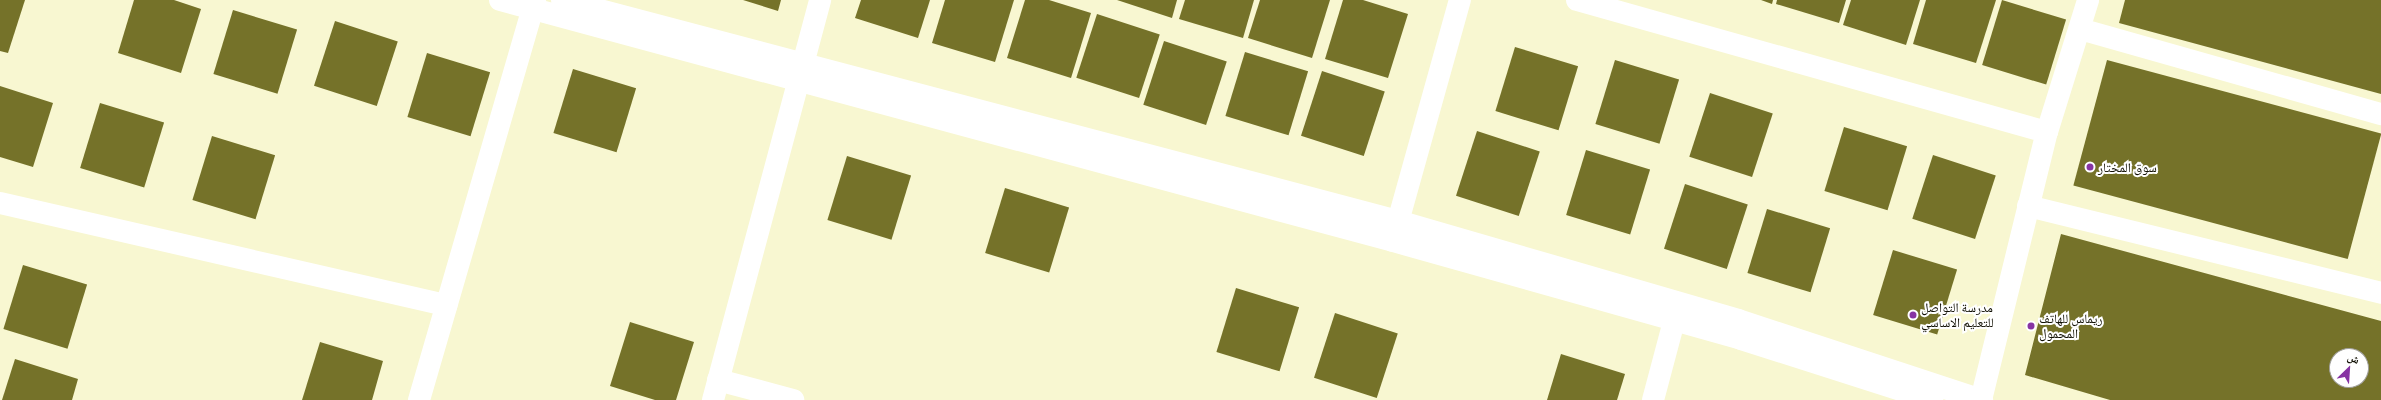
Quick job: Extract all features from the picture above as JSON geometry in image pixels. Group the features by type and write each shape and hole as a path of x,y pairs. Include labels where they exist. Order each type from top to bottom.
{"street":[{"path":"500,0 533,4 799,71 1396,231 1676,311 1822,346 1982,400 2047,132 2088,0"},
{"path":"562,0 799,71"},
{"path":"793,400 715,390 799,71 820,0"},
{"path":"1396,231 1460,0"},
{"path":"1577,0 2047,132"},
{"path":"419,400 533,4"},
{"path":"2080,29 2381,114"},
{"path":"0,203 447,305"},
{"path":"2028,206 2381,293"},
{"path":"1653,400 1676,311"},
{"path":"1676,311 1932,400"}],"building":[{"path":"0,0 25,0 8,53 0,51"},
{"path":"134,0 174,0 201,9 181,73 118,53"},
{"path":"743,0 781,0 778,11"},
{"path":"861,0 930,0 918,38 855,18"},
{"path":"945,0 1014,0 995,62 932,43"},
{"path":"1025,0 1049,0 1091,13 1071,78 1007,58"},
{"path":"1117,0 1177,0 1172,18"},
{"path":"1185,0 1254,0 1243,38 1179,19"},
{"path":"1260,0 1330,0 1312,58 1248,38"},
{"path":"1343,0 1363,0 1408,14 1388,78 1325,59"},
{"path":"1761,0 1773,0 1772,4"},
{"path":"1777,0 1846,0 1839,23 1776,4"},
{"path":"1851,0 1920,0 1906,45 1843,25"},
{"path":"1926,0 1996,0 1976,63 1913,44"},
{"path":"2002,0 2066,20 2046,85 1982,65"},
{"path":"2125,0 2381,0 2381,94 2119,23"},
{"path":"233,10 297,30 277,94 213,74"},
{"path":"1097,14 1160,34 1139,98 1076,78"},
{"path":"335,21 398,41 377,106 314,86"},
{"path":"1164,41 1227,61 1206,125 1143,105"},
{"path":"1515,47 1578,66 1559,130 1495,111"},
{"path":"1245,52 1308,71 1289,135 1225,116"},
{"path":"427,53 490,72 471,136 407,117"},
{"path":"1615,60 1679,80 1659,144 1595,124"},
{"path":"2107,60 2381,133 2348,259 2073,186"},
{"path":"573,69 636,88 617,152 553,133"},
{"path":"1322,71 1385,91 1364,156 1301,136"},
{"path":"0,86 53,103 33,167 0,157"},
{"path":"1710,93 1773,113 1752,177 1689,157"},
{"path":"100,103 164,123 144,188 80,168"},
{"path":"1844,127 1907,146 1888,210 1824,191"},
{"path":"1477,131 1540,151 1519,216 1456,196"},
{"path":"212,136 275,155 256,219 192,200"},
{"path":"1586,150 1650,170 1630,235 1566,215"},
{"path":"1933,155 1996,175 1975,239 1912,219"},
{"path":"847,156 911,176 891,240 827,220"},
{"path":"1685,184 1748,204 1727,269 1664,249"},
{"path":"1005,188 1069,208 1049,273 985,253"},
{"path":"1767,209 1830,228 1811,292 1747,273"},
{"path":"2061,234 2381,321 2381,400 2110,400 2025,375"},
{"path":"1893,250 1957,270 1937,335 1873,315"},
{"path":"23,265 87,285 67,349 3,329"},
{"path":"1236,288 1299,307 1280,371 1216,352"},
{"path":"1335,313 1398,333 1377,398 1314,378"},
{"path":"630,322 694,342 676,400 655,400 610,386"},
{"path":"320,342 383,361 372,400 302,400"},
{"path":"1561,354 1625,374 1617,400 1547,400"},
{"path":"15,359 78,379 72,400 2,400"}],"place":[{"name":"سوق المختار","path":"2090,167"},
{"name":"مدرسة التواصل للتعليم الاساسي","path":"1913,315"},
{"name":"ريماس للهاتف المحمول","path":"2031,326"}]}
